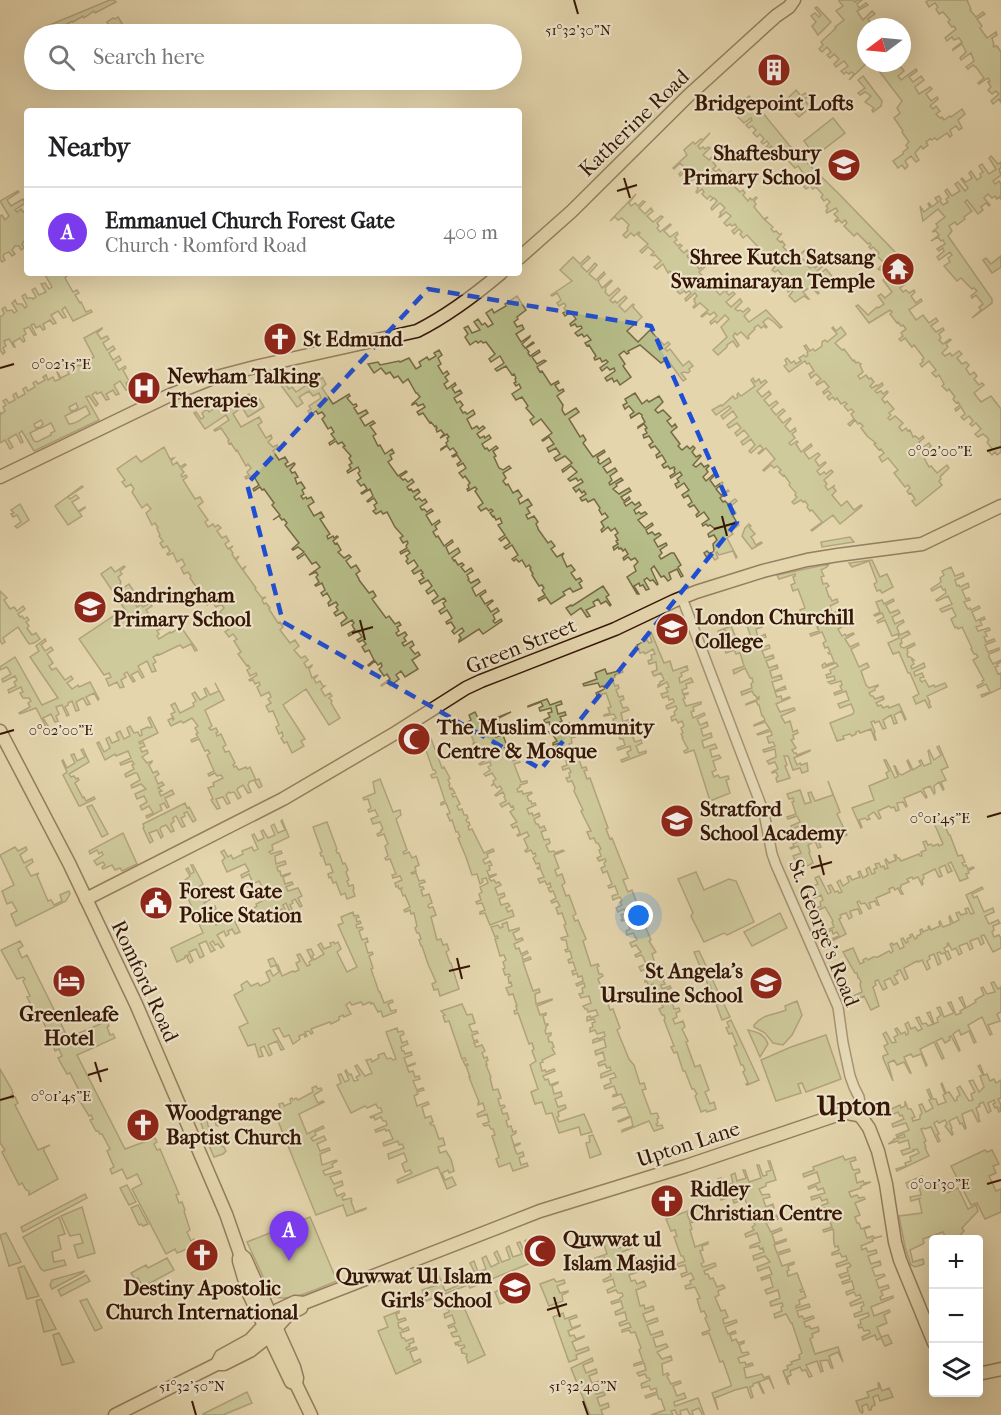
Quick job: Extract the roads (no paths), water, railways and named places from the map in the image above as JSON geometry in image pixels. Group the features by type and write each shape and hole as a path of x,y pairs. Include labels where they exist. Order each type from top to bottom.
{"main road":[{"name":"Katherine Road","path":"522,255 572,211 688,96 792,0"},
{"path":"0,477 168,396 213,378 417,331 439,319 497,276"},
{"name":"Green Street","path":"86,899 282,800 466,688 505,671 615,628 682,598 763,571 838,555 922,544 1001,506"},
{"name":"Romford Road","path":"0,731 48,821 144,1022 226,1214 240,1254 238,1261 248,1292 270,1327 291,1382 296,1384 311,1415"},
{"path":"860,1112 878,1151 900,1260 929,1333"},
{"name":"Upton Lane","path":"115,1415 216,1364 224,1364 250,1351 270,1327 278,1310 296,1302 304,1303 540,1211 686,1166 842,1113 860,1112"},
{"path":"983,1373 1001,1369"}],"street":[{"name":"St. George's Road","path":"682,598 764,813 776,865 838,1007 843,1043 850,1074 859,1097 860,1112"}],"place":[{"name":"Bridgepoint Lofts","path":"774,70"},
{"name":"Shaftesbury Primary School","path":"844,165"},
{"name":"Shree Kutch Satsang Swaminarayan Temple","path":"898,269"},
{"name":"St Edmund","path":"280,339"},
{"name":"Newham Talking Therapies","path":"144,388"},
{"name":"Sandringham Primary School","path":"90,607"},
{"name":"London Churchill College","path":"672,629"},
{"name":"The Muslim community Centre & Mosque","path":"414,739"},
{"name":"Stratford School Academy","path":"677,821"},
{"name":"Forest Gate Police Station","path":"156,903"},
{"name":"Greenleafe Hotel","path":"69,981"},
{"name":"St Angela's Ursuline School","path":"766,983"},
{"name":"Woodgrange Baptist Church","path":"143,1125"},
{"name":"Ridley Christian Centre","path":"667,1201"},
{"name":"Quwwat ul Islam Masjid","path":"540,1251"},
{"name":"Destiny Apostolic Church International","path":"202,1255"},
{"name":"Emmanuel Church Forest Gate","path":"289,1261"},
{"name":"Quwwat Ul Islam Girls' School","path":"515,1288"}],"district":[{"name":"Upton","path":"854,1106"}]}
